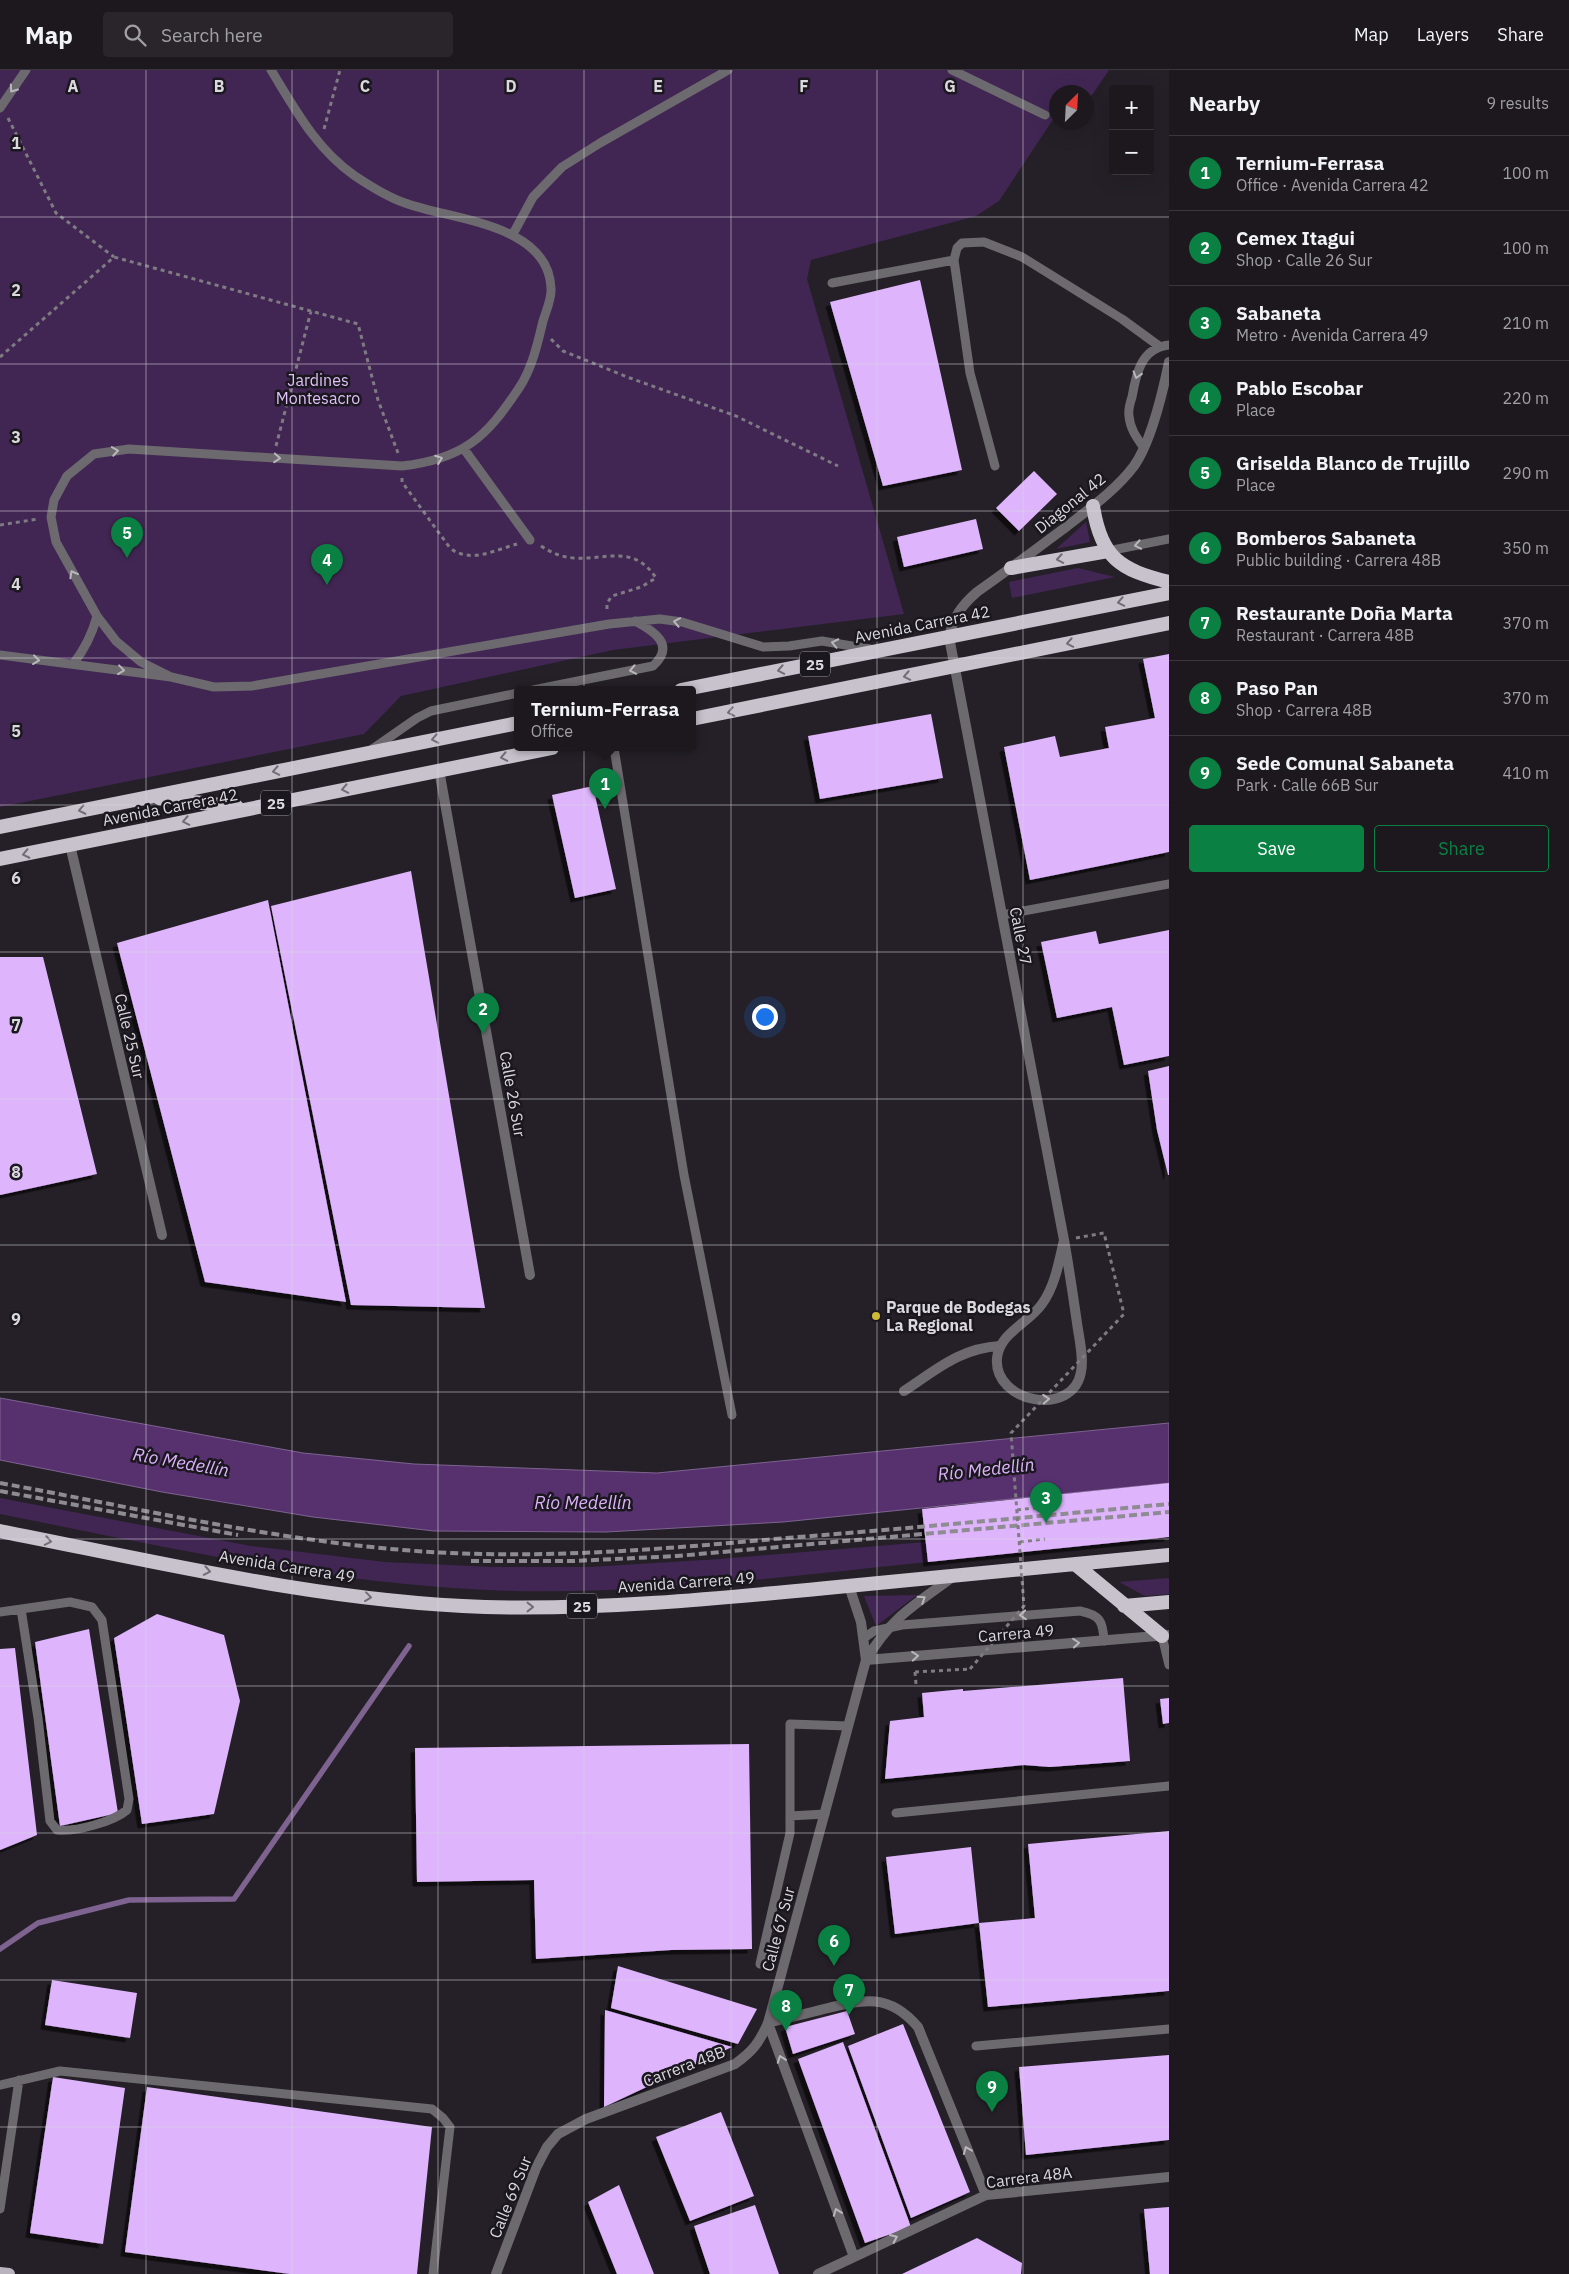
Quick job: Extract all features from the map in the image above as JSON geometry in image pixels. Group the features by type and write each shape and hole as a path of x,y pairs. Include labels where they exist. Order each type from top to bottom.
{"highway":[{"path":"1093,506 1096,528 1108,551 1119,562 1136,573 1169,582"},
{"path":"1011,568 1108,551"},
{"name":"Avenida Carrera 42","path":"696,687 1169,593"},
{"name":"25","path":"696,718 1169,623"},
{"name":"Avenida Carrera 42","path":"0,827 514,724"},
{"name":"Avenida Carrera 42","path":"0,859 537,751"},
{"path":"147,797 250,808"},
{"name":"Avenida Carrera 49","path":"0,1531 297,1588 393,1600 473,1606 623,1605 702,1600 1169,1555"},
{"path":"1075,1564 1124,1606 1166,1636"},
{"path":"1124,1606 1169,1602"}],"main road":[{"path":"0,2273 9,2274"}],"street":[{"name":"Diagonal 42","path":"949,637 952,622 964,604 977,592 1093,506 1121,481 1134,465 1144,448 1169,362"},
{"name":"Calle 27","path":"949,637 1064,1240 1080,1345 1081,1372 1076,1386 1063,1397 1042,1400 1027,1398 1008,1387 998,1372 997,1358 1000,1346 1009,1333 1026,1321 1041,1306 1051,1290 1064,1240"},
{"name":"Calle 26 Sur","path":"439,770 530,1275"},
{"name":"Calle 25 Sur","path":"70,845 162,1235"},
{"path":"904,1391 958,1355 984,1347 1000,1346"},
{"name":"Calle 67 Sur","path":"768,2023 866,1660 888,1627 914,1604 955,1575"},
{"name":"Calle 67 Sur","path":"849,1586 856,1602 864,1638 866,1660"},
{"name":"Carrera 49","path":"866,1660 1166,1636"},
{"path":"854,2257 768,2023 860,2000 894,2007 906,2014 918,2028 986,2195"},
{"name":"Carrera 48B","path":"558,2134 586,2119 735,2064 751,2052 760,2041 768,2023"},
{"name":"Calle 69 Sur","path":"496,2274 536,2168 547,2147 558,2134"},
{"name":"Carrera 48A","path":"818,2274 986,2195 1169,2177"}],"lane":[{"path":"1,106 26,70"},
{"path":"171,677 141,662 116,641 97,616 56,542 51,517 54,500 67,476 94,454 129,448 402,466 431,462 464,449 500,418 524,380 541,331 552,288 546,267 533,248 513,234 404,203 354,175 326,152 308,130 271,70"},
{"path":"513,234 534,197 562,167 600,143 728,70"},
{"path":"952,70 1045,115"},
{"path":"995,466 970,373 954,260 957,248 962,243 984,242 1022,257 1122,319 1159,346"},
{"path":"832,283 954,260"},
{"path":"1144,448 1133,432 1128,415 1140,363 1148,352 1159,346 1169,345"},
{"path":"464,449 530,540"},
{"path":"1108,551 1169,539"},
{"path":"72,664 84,650 92,634 97,616"},
{"path":"0,655 171,677 214,687 252,686 609,624 660,619 682,622 763,647 789,646 822,641 883,650"},
{"path":"553,686 653,666 661,659 663,647 660,637 652,630 634,621"},
{"path":"367,753 417,718 431,711 514,694"},
{"path":"614,751 684,1175 732,1415"},
{"path":"1002,915 1169,884"},
{"path":"0,1612 21,1609 70,1602 92,1607 102,1620 129,1799 127,1810 119,1817 68,1831 57,1830 50,1821 38,1718 21,1609"},
{"path":"864,1638 874,1631 888,1627 1080,1611 1093,1614 1103,1625 1104,1641"},
{"path":"1166,1636 1169,1665"},
{"path":"760,1964 790,1833 790,1724 848,1726"},
{"path":"896,1813 1169,1786"},
{"path":"790,1816 824,1814"},
{"path":"976,2046 1169,2029"},
{"path":"0,2085 60,2071 432,2109 444,2118 450,2127 433,2274"},
{"path":"0,2209 19,2080"}],"path":[{"path":"320,144 340,70"},
{"path":"1,106 56,213 114,257 358,324 378,400 402,466 402,482 450,548 457,553 474,556 530,540 562,556 576,558 628,556 649,567 656,578 641,587 612,596 607,603 609,624"},
{"path":"0,357 114,257"},
{"path":"273,458 310,310"},
{"path":"541,331 564,351 630,378 736,416 838,466"},
{"path":"0,524 51,517"},
{"path":"915,1672 970,1668 1024,1606 1011,1432 1124,1314 1104,1233 1064,1240"},
{"path":"1017,1510 1043,1507"},
{"path":"1020,1542 1045,1539"}],"green space":[{"name":"Jardines Montesacro","path":"0,70 1109,70 1094,92 1094,85 1049,85 1049,126 999,201 976,216 811,260 807,279 904,614 613,650 401,696 364,734 0,807"},
{"path":"1086,522 1090,542 1056,549"},
{"path":"1078,568 1115,577 1012,598 1009,582"},
{"path":"0,1498 251,1546 385,1562 493,1567 589,1567 720,1559 926,1542 928,1562 722,1583 619,1590 515,1591 450,1588 321,1574 128,1540 0,1514"},
{"path":"1169,1578 1169,1594 1145,1596 1119,1582"},
{"path":"917,1595 876,1626 864,1596"}],"water":[{"name":"Río Medellín","path":"0,1398 303,1453 414,1464 657,1473 1169,1423 1169,1483 783,1522 606,1532 434,1531 313,1517 162,1492 0,1460"}],"building":[{"path":"920,280 962,470 883,486 830,302"},
{"path":"1034,471 1057,494 1019,531 996,508"},
{"path":"976,519 983,549 904,567 897,537"},
{"path":"1169,654 1169,852 1030,880 1004,747 1055,736 1060,757 1109,748 1105,727 1155,718 1143,659"},
{"path":"931,714 943,778 820,799 808,736"},
{"path":"593,786 616,889 575,898 552,795"},
{"path":"411,871 485,1308 351,1305 271,906"},
{"path":"268,900 346,1302 205,1282 117,943"},
{"path":"1169,930 1169,1056 1124,1065 1112,1007 1057,1018 1041,942 1096,931 1099,944"},
{"path":"0,957 43,957 97,1174 0,1195"},
{"path":"1169,1066 1168,1175 1157,1130 1148,1071"},
{"path":"1169,1483 1169,1537 928,1562 922,1509"},
{"path":"157,1614 224,1635 240,1701 214,1814 142,1824 114,1638"},
{"path":"89,1629 118,1813 60,1826 35,1642"},
{"path":"15,1648 37,1835 0,1850 0,1649"},
{"path":"1123,1678 1130,1761 1050,1767 1024,1765 885,1779 890,1721 924,1717 922,1693"},
{"path":"1169,1698 1169,1723 1163,1724 1160,1699"},
{"path":"749,1744 752,1949 671,1950 536,1959 534,1880 417,1882 415,1748"},
{"path":"1169,1831 1169,1991 988,2007 979,1923 1035,1918 1028,1844"},
{"path":"971,1847 979,1923 895,1934 886,1857"},
{"path":"618,1966 757,2009 738,2044 611,2008"},
{"path":"52,1980 137,1993 130,2038 45,2025"},
{"path":"605,2010 732,2047 604,2107"},
{"path":"847,2011 855,2034 793,2054 785,2027"},
{"path":"903,2024 970,2192 911,2218 848,2046"},
{"path":"843,2042 911,2227 865,2243 798,2059"},
{"path":"1169,2055 1169,2140 1026,2155 1019,2067"},
{"path":"53,2077 125,2088 103,2244 30,2233"},
{"path":"147,2087 432,2127 417,2274 290,2274 125,2252"},
{"path":"721,2112 754,2196 690,2221 656,2137"},
{"path":"619,2185 654,2274 617,2274 588,2202"},
{"path":"755,2205 779,2274 710,2274 694,2226"},
{"path":"1169,2207 1169,2274 1150,2274 1144,2209"},
{"path":"977,2238 1022,2263 1021,2274 902,2274"}],"waterway":[{"path":"0,1949 38,1923 129,1900 234,1899 409,1646"}],"railway":[{"path":"0,1483 241,1529 302,1538 424,1552 485,1554 561,1554 673,1548 1169,1504"},
{"path":"0,1491 238,1535"},
{"path":"471,1561 574,1561 677,1556 1169,1512"}],"place":[{"name":"Griselda Blanco de Trujillo","path":"127,558"},
{"name":"Pablo Escobar","path":"327,585"},
{"name":"Ternium-Ferrasa","path":"605,809"},
{"name":"Cemex Itagui","path":"483,1034"},
{"name":"Parque de Bodegas La Regional","path":"876,1316"},
{"name":"Sabaneta","path":"1046,1523"},
{"name":"Bomberos Sabaneta","path":"834,1966"},
{"name":"Restaurante Doña Marta","path":"849,2015"},
{"name":"Paso Pan","path":"786,2031"},
{"name":"Sede Comunal Sabaneta","path":"992,2112"}]}
